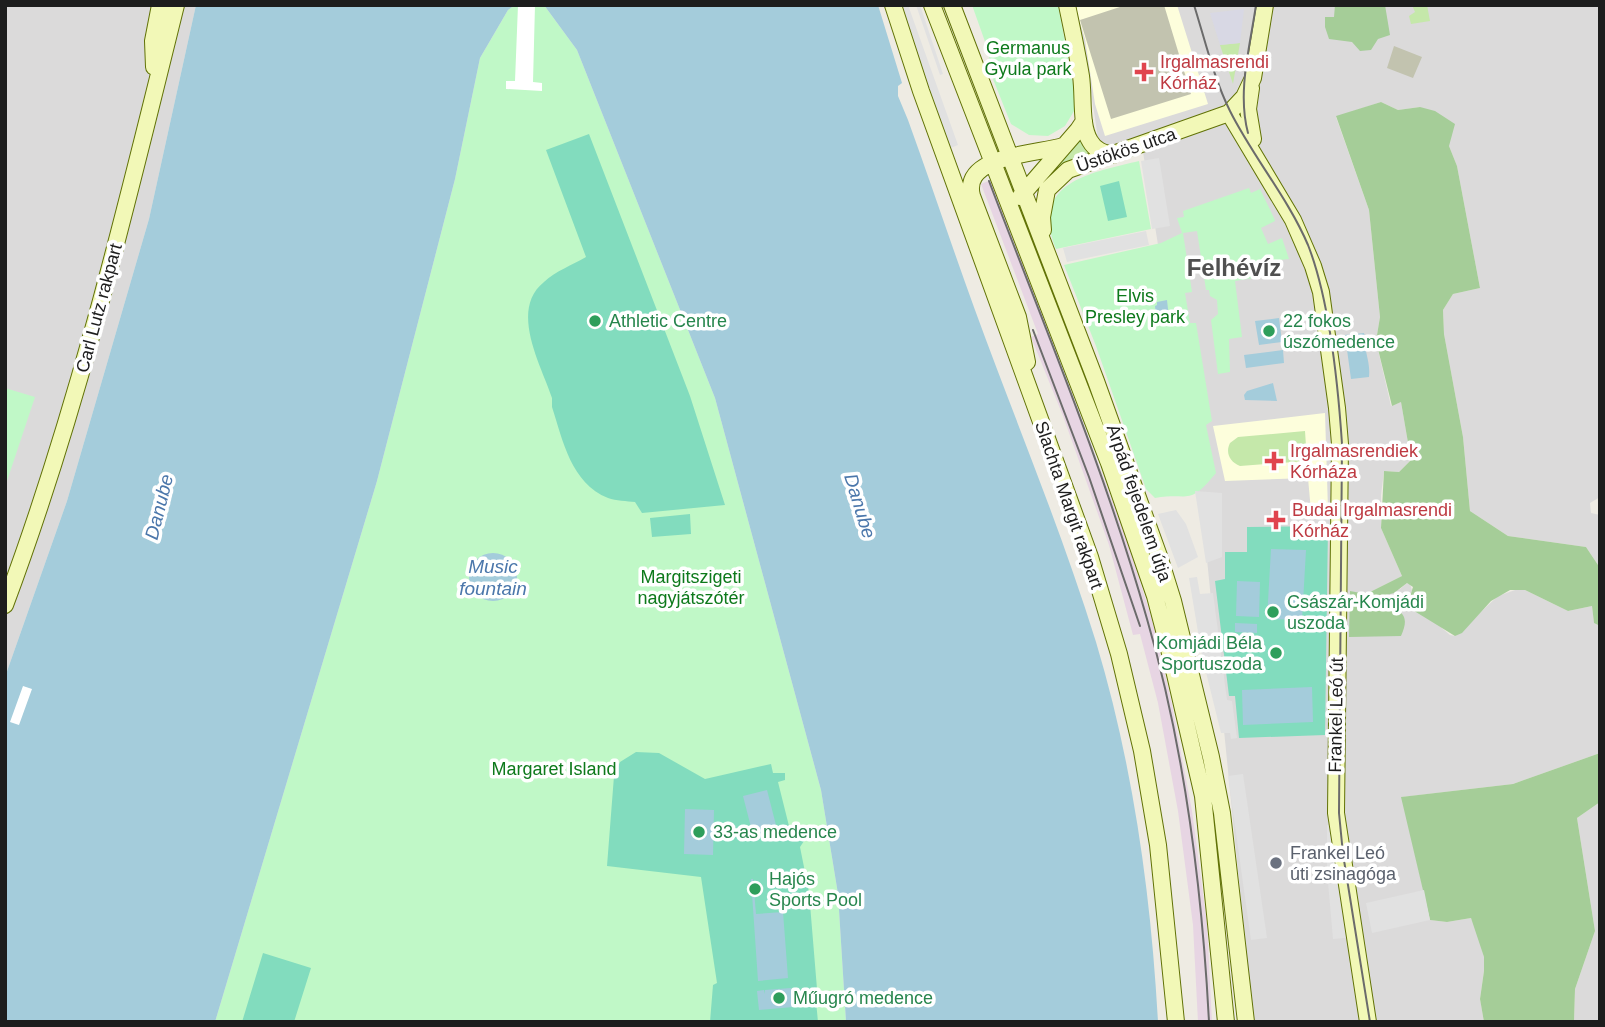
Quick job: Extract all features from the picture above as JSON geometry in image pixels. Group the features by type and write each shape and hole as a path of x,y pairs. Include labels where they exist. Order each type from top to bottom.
{"main road":[{"path":"155,84 153,41 160,5"},
{"name":"Carl Lutz rakpart","path":"5,606 43,498 88,349 176,5"},
{"name":"Slachta Margit rakpart","path":"892,5 1090,557 1132,702 1158,845 1176,1022"},
{"name":"Árpád fejedelem útja","path":"932,5 1018,224 1155,596 1202,789 1223,1022"},
{"name":"Árpád fejedelem útja","path":"952,5 1160,556 1211,757 1226,839 1245,1022"},
{"path":"1067,5 1081,76 1088,139 1100,151 1113,155"},
{"name":"Frankel Leó út","path":"1253,139 1248,109 1265,5"},
{"path":"1228,113 1244,97 1252,78"},
{"name":"Frankel Leó út","path":"1228,113 1253,139 1299,217 1300,235"},
{"name":"Frankel Leó út","path":"1228,113 1300,235 1321,292 1339,421 1336,813 1368,1022"},
{"name":"Üstökös utca","path":"1023,196 1047,190 1074,166 1113,155 1228,113"},
{"path":"1018,224 1023,196 1084,121"},
{"path":"1000,129 1019,143 1037,151"},
{"path":"1039,419 1018,317 970,183 978,170 993,162 1063,146"},
{"path":"1001,184 1023,196"},
{"path":"1046,250 1042,217 1047,190"},
{"path":"1008,333 1012,311 1010,300"},
{"path":"1186,720 1199,750 1211,757"}],"shaded area":[{"path":"5,5 196,5 149,219 67,501 5,677"},
{"path":"897,5 908,5 958,145 948,149"},
{"path":"916,5 920,5 943,74 940,75"},
{"path":"1072,5 1600,5 1600,497 1590,503 1591,513 1600,515 1600,568 1586,547 1508,536 1470,511 1463,437 1444,334 1443,310 1453,294 1480,288 1457,166 1449,146 1420,107 1398,110 1381,102 1336,117 1369,210 1380,317 1376,341 1391,406 1401,402 1411,460 1399,472 1384,471 1381,495 1381,528 1402,576 1366,594 1401,612 1381,601 1381,596 1410,584 1412,590 1409,600 1450,635 1455,636 1498,596 1518,589 1568,611 1592,606 1594,623 1600,626 1600,753 1513,784 1402,797 1430,920 1447,922 1471,918 1476,929 1484,957 1480,999 1484,1022 1253,1022 1204,529 1143,152 1099,145 1091,92"},
{"name":"Irgalmasrendi Kórház","path":"1126,5 1164,5 1191,94 1111,119 1080,20"},
{"name":"Irgalmasrendi Kórház","path":"1177,5 1208,104 1105,136 1095,104 1085,39 1075,6"},
{"path":"1244,9 1240,43 1220,45 1210,13"},
{"path":"1394,46 1422,57 1413,78 1387,68"},
{"path":"1159,158 1170,226 1152,229 1141,161"},
{"path":"991,180 1123,529 1152,619 1192,811 1207,924 1212,1022 1198,1022 1193,925 1178,811 1158,703 1140,634 1133,635 1109,545 1063,416 1031,337 1038,334 981,184"},
{"path":"1146,231 1149,245 1067,262 1063,248"},
{"name":"Irgalmasrendiek Kórháza","path":"1325,413 1328,510 1311,511 1308,478 1225,481 1213,426"},
{"path":"1195,491 1222,493 1222,557 1206,563"},
{"path":"1176,510 1186,524 1198,557 1178,568 1158,514"},
{"path":"1197,577 1200,594 1213,593 1227,700 1232,701 1237,738 1231,739 1230,733 1221,733 1202,656 1189,578"},
{"path":"1243,774 1267,938 1251,940 1228,776"},
{"path":"1600,802 1600,1022 1574,1022 1575,989 1595,931 1577,818"},
{"path":"1327,825 1335,825 1354,937 1333,939 1327,871"},
{"path":"1424,890 1430,920 1372,933 1366,903"}],"green space":[{"name":"Margaret Island","path":"515,5 544,5 577,50 715,398 821,790 838,894 846,1022 215,1022 377,481 455,179 480,58 508,10"},
{"name":"Germanus Gyula park","path":"972,5 1058,5 1076,99 1074,111 1065,126 1048,136 1029,135 1011,124 993,79 988,50"},
{"path":"1335,5 1385,5 1390,35 1378,39 1371,50 1360,51 1352,42 1329,39 1325,17 1334,17"},
{"path":"1412,5 1427,5 1430,21 1411,24 1409,16 1415,12"},
{"path":"1240,43 1233,84 1220,45"},
{"path":"1381,102 1398,110 1420,107 1435,111 1455,124 1449,146 1457,166 1480,288 1453,294 1443,310 1444,334 1463,437 1470,511 1508,536 1586,547 1600,568 1600,626 1594,623 1592,606 1568,611 1525,590 1510,590 1491,601 1462,633 1455,636 1411,609 1408,603 1413,587 1407,583 1394,593 1382,596 1381,601 1398,610 1404,617 1401,636 1349,637 1350,591 1366,594 1402,576 1381,528 1384,471 1399,472 1411,460 1401,402 1392,406 1376,341 1380,317 1369,210 1336,116"},
{"name":"Athletic Centre","path":"589,134 690,396 725,505 642,513 635,502 611,499 595,491 577,472 565,447 552,407 552,398 535,354 528,322 529,307 534,294 544,282 586,257 546,150"},
{"path":"1081,137 1097,152 1037,191 1035,185"},
{"path":"1139,161 1151,229 1056,249 1050,227 1051,209 1057,195 1084,177"},
{"path":"1119,181 1127,217 1108,221 1100,186"},
{"name":"Elvis Presley park","path":"1249,188 1251,193 1260,189 1274,218 1275,221 1261,228 1268,244 1282,238 1289,259 1271,261 1272,275 1235,281 1242,337 1229,339 1230,372 1218,374 1211,320 1218,314 1217,300 1206,290 1197,231 1183,233 1192,292 1185,293 1190,323 1196,323 1212,421 1206,425 1216,473 1194,494 1155,498 1146,489 1096,346 1064,265 1161,243 1182,233 1177,218 1184,217 1183,211"},
{"path":"5,388 35,397 5,487"},
{"path":"1305,431 1307,461 1240,466 1231,460 1228,454 1230,443 1238,437"},
{"path":"690,514 691,534 652,537 650,518"},
{"name":"Császár-Komjádi uszoda","path":"1328,526 1325,735 1239,738 1235,696 1229,696 1215,581 1225,579 1225,552 1247,552 1247,527"},
{"name":"Hajós Sports Pool","path":"636,752 659,753 705,779 771,764 773,773 785,773 785,780 778,782 792,838 800,837 804,841 800,847 809,892 818,1022 710,1022 713,985 717,983 701,877 607,866 614,776 620,762"},
{"path":"1600,753 1600,802 1577,818 1595,931 1575,989 1574,1022 1484,1022 1480,999 1484,957 1471,918 1447,922 1430,920 1401,797 1513,784"},
{"path":"263,953 311,968 294,1022 242,1022"}],"water":[{"name":"Danube","path":"196,5 515,5 508,10 480,58 455,179 377,481 215,1022 5,1022 5,677 67,501 149,219"},
{"name":"Danube","path":"544,5 878,5 902,83 898,86 898,96 1068,558 1109,688 1138,830 1151,926 1158,1022 846,1022 838,894 821,790 715,398 577,50"},
{"path":"1167,300 1169,318 1159,320 1155,306 1157,302"},
{"name":"22 fokos úszómedence","path":"1279,318 1282,342 1259,345 1255,321"},
{"path":"1364,333 1369,377 1351,379 1345,335"},
{"path":"1283,350 1284,363 1246,368 1244,355"},
{"path":"1273,383 1277,401 1245,400 1247,391"},
{"path":"1271,549 1306,550 1302,620 1267,619"},
{"name":"Music fountain","path":"493,553 510,560 517,577 510,594 493,601 476,594 469,577 476,560"},
{"path":"1237,581 1260,582 1259,617 1236,616"},
{"path":"1235,623 1257,624 1257,633 1235,632"},
{"path":"1312,687 1313,722 1243,725 1242,690"},
{"path":"767,790 778,833 754,839 743,796"},
{"name":"33-as medence","path":"685,809 714,810 713,855 684,854"},
{"path":"751,879 756,914 783,912 788,978 758,981"},
{"name":"Műugró medence","path":"791,988 793,1007 759,1010 757,991 764,990 765,994 765,990"}],"pier":[{"path":"518,5 535,5 533,82 542,83 542,91 506,89 506,81 515,81"},
{"path":"23,686 32,689 19,725 10,722"}],"tram line":[{"path":"1194,5 1224,99 1249,145 1291,211 1308,245 1316,267 1327,317 1342,444 1339,813 1370,1022"},
{"path":"1248,133 1244,86 1256,5"},
{"path":"989,181 1093,453 1130,563 1160,668 1190,819 1202,920 1209,1022"},
{"path":"1033,330 1089,477 1140,626"}],"place":[{"name":"Irgalmasrendi Kórház","path":"1144,72"},
{"name":"Athletic Centre","path":"595,321"},
{"name":"22 fokos úszómedence","path":"1269,331"},
{"name":"Irgalmasrendiek Kórháza","path":"1274,461"},
{"name":"Budai Irgalmasrendi Kórház","path":"1276,520"},
{"name":"Császár-Komjádi uszoda","path":"1273,612"},
{"name":"Komjádi Béla Sportuszoda","path":"1276,653"},
{"name":"33-as medence","path":"699,832"},
{"name":"Frankel Leó úti zsinagóga","path":"1276,863"},
{"name":"Hajós Sports Pool","path":"755,889"},
{"name":"Műugró medence","path":"779,998"}],"district":[{"name":"Felhévíz","path":"1234,267"}],"park label":[{"name":"Margitszigeti nagyjátszótér","path":"691,587"}]}
